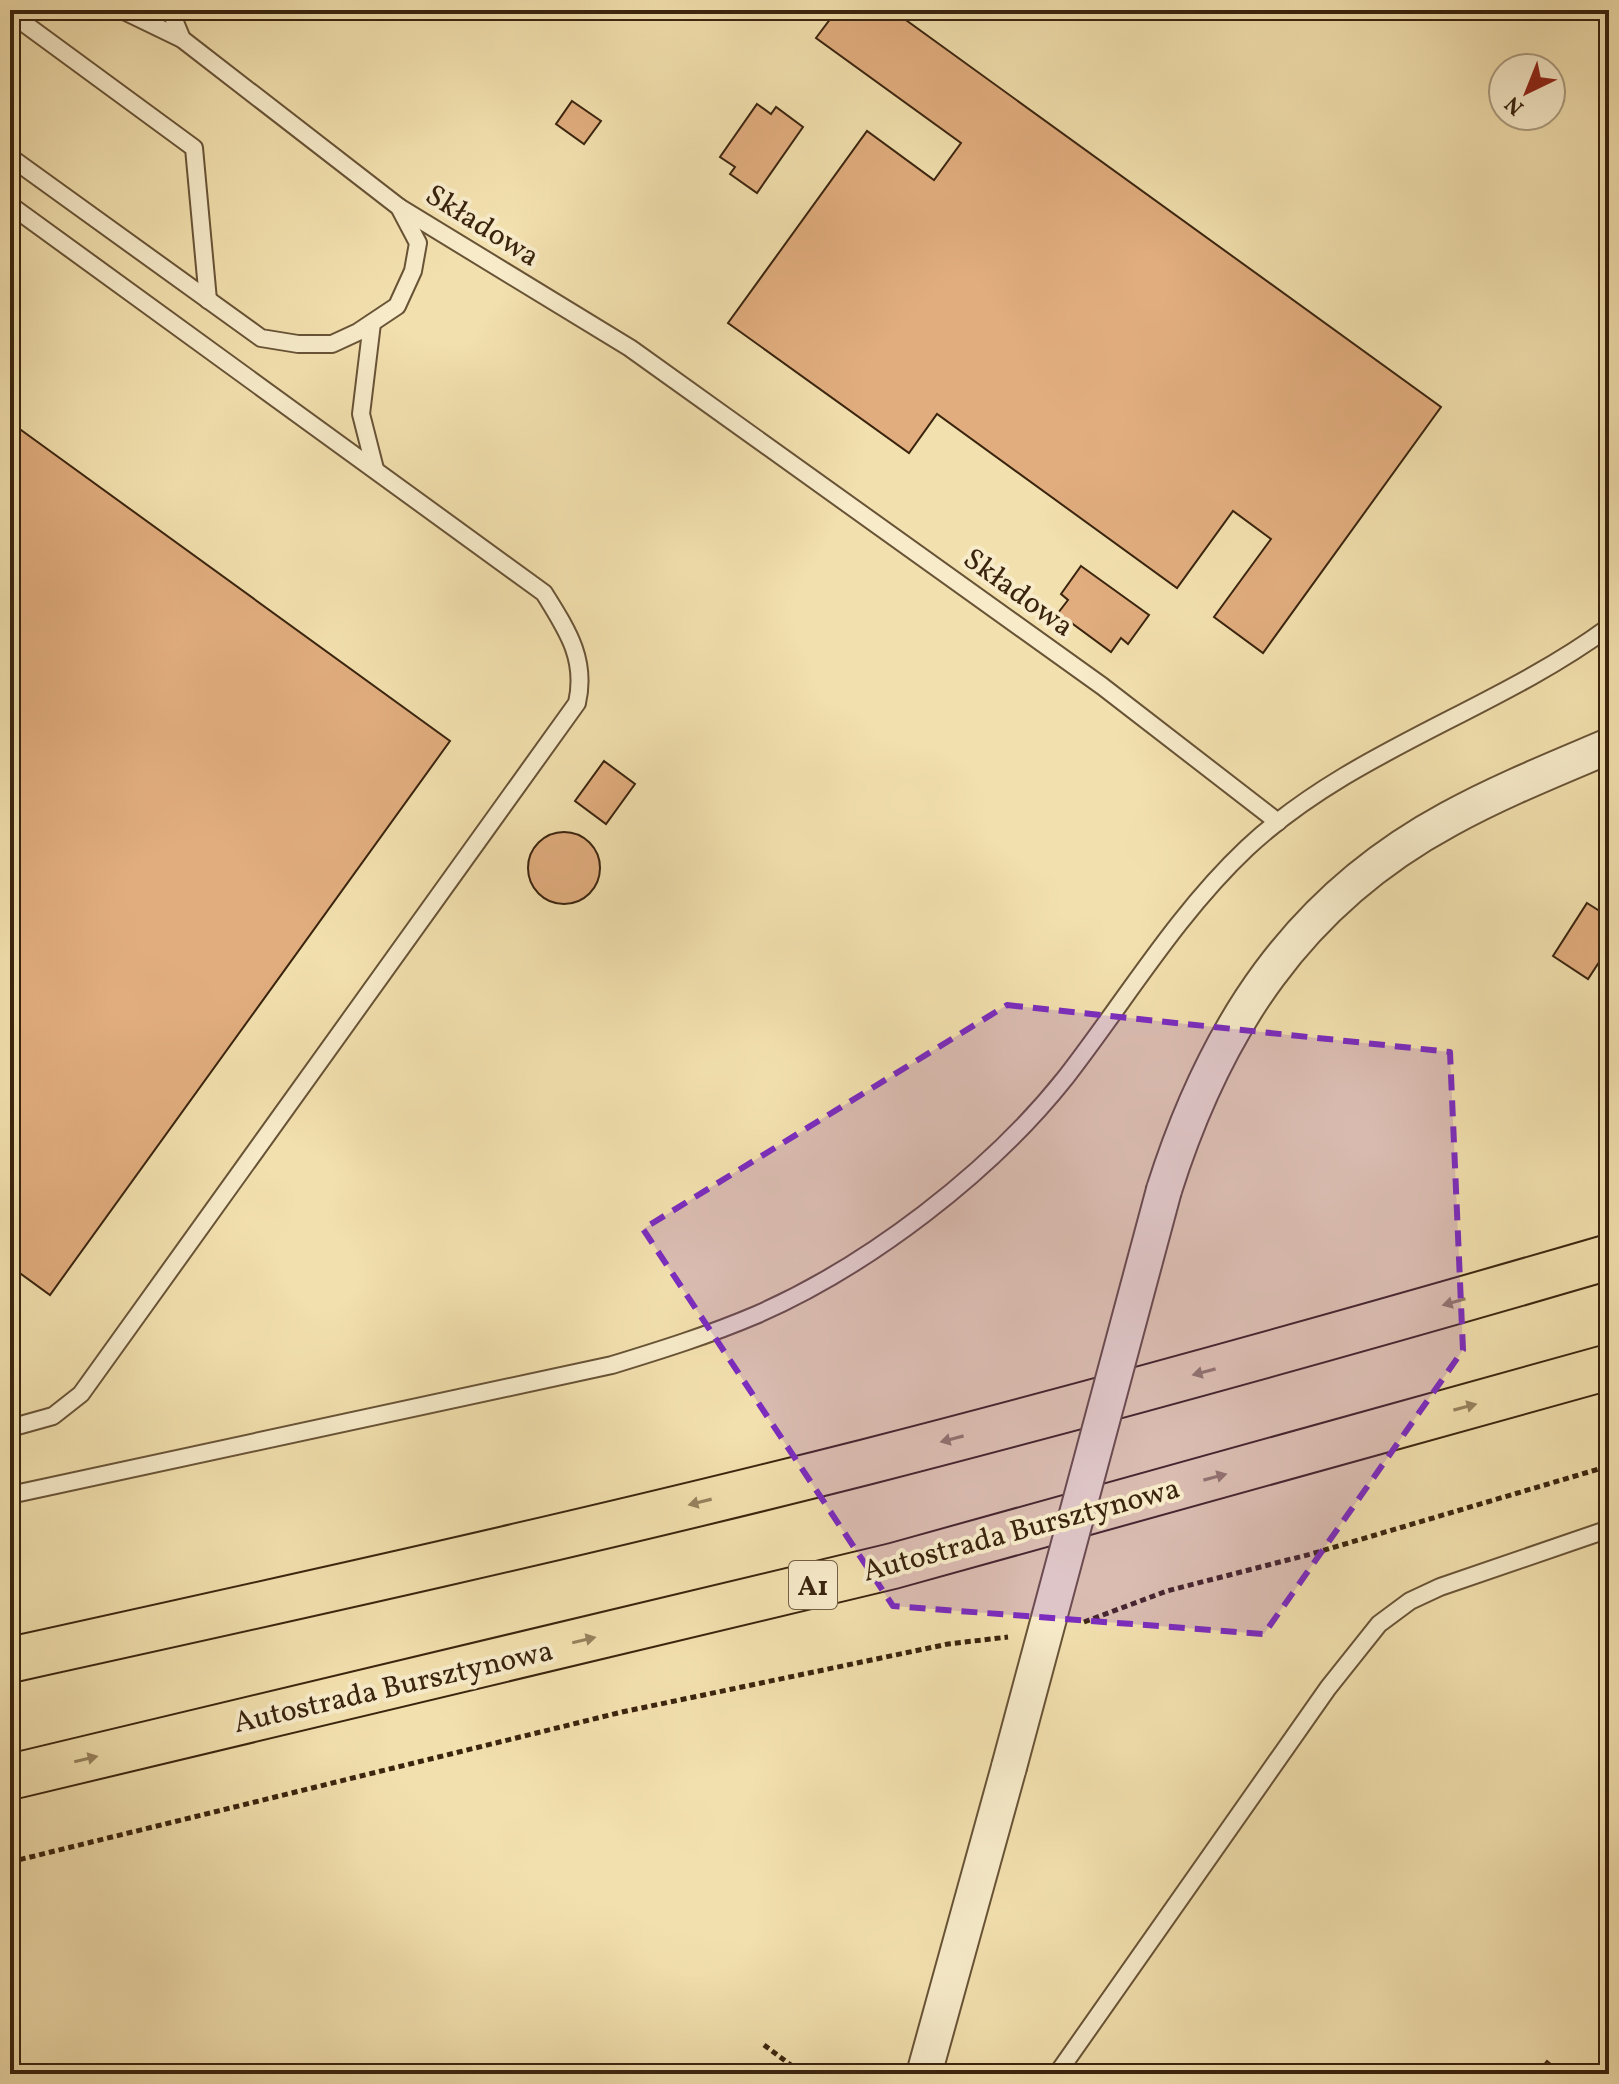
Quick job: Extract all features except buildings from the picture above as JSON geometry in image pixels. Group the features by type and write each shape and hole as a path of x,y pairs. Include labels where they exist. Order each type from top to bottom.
{"highway":[{"path":"10,1660 391,1576 865,1462 1333,1338 1609,1257"},
{"name":"Autostrada Bursztynowa","path":"10,1777 893,1566 1609,1367"}],"street":[{"path":"924,2074 1164,1190 1197,1101 1229,1033 1260,985 1305,929 1351,885 1424,834 1496,795 1609,746"}],"lane":[{"name":"Składowa","path":"122,10 182,39 399,207 630,348 1102,686 1278,822"},
{"path":"170,10 182,39"},
{"path":"10,13 194,148 208,300"},
{"path":"10,157 261,338 298,344 332,344 397,306 413,271 418,243 399,207"},
{"path":"10,205 544,593 565,627 582,680 577,703 81,1394 53,1416 10,1428"},
{"path":"372,323 361,414 375,469"},
{"path":"10,1495 612,1365 758,1314 808,1288 928,1212 1029,1122 1066,1078 1191,910 1246,850 1278,822 1337,781 1574,653 1609,627"},
{"path":"1057,2074 1328,1688 1379,1624 1410,1601 1440,1587 1609,1529"}],"path":[{"path":"1081,1623 1167,1591 1311,1554 1609,1466"},
{"path":"10,1862 622,1712 948,1644 1014,1636"},
{"path":"764,2045 803,2074"}],"highlighted area":[{"path":"1007,1005 1450,1052 1463,1350 1264,1634 893,1606 643,1229"}]}
